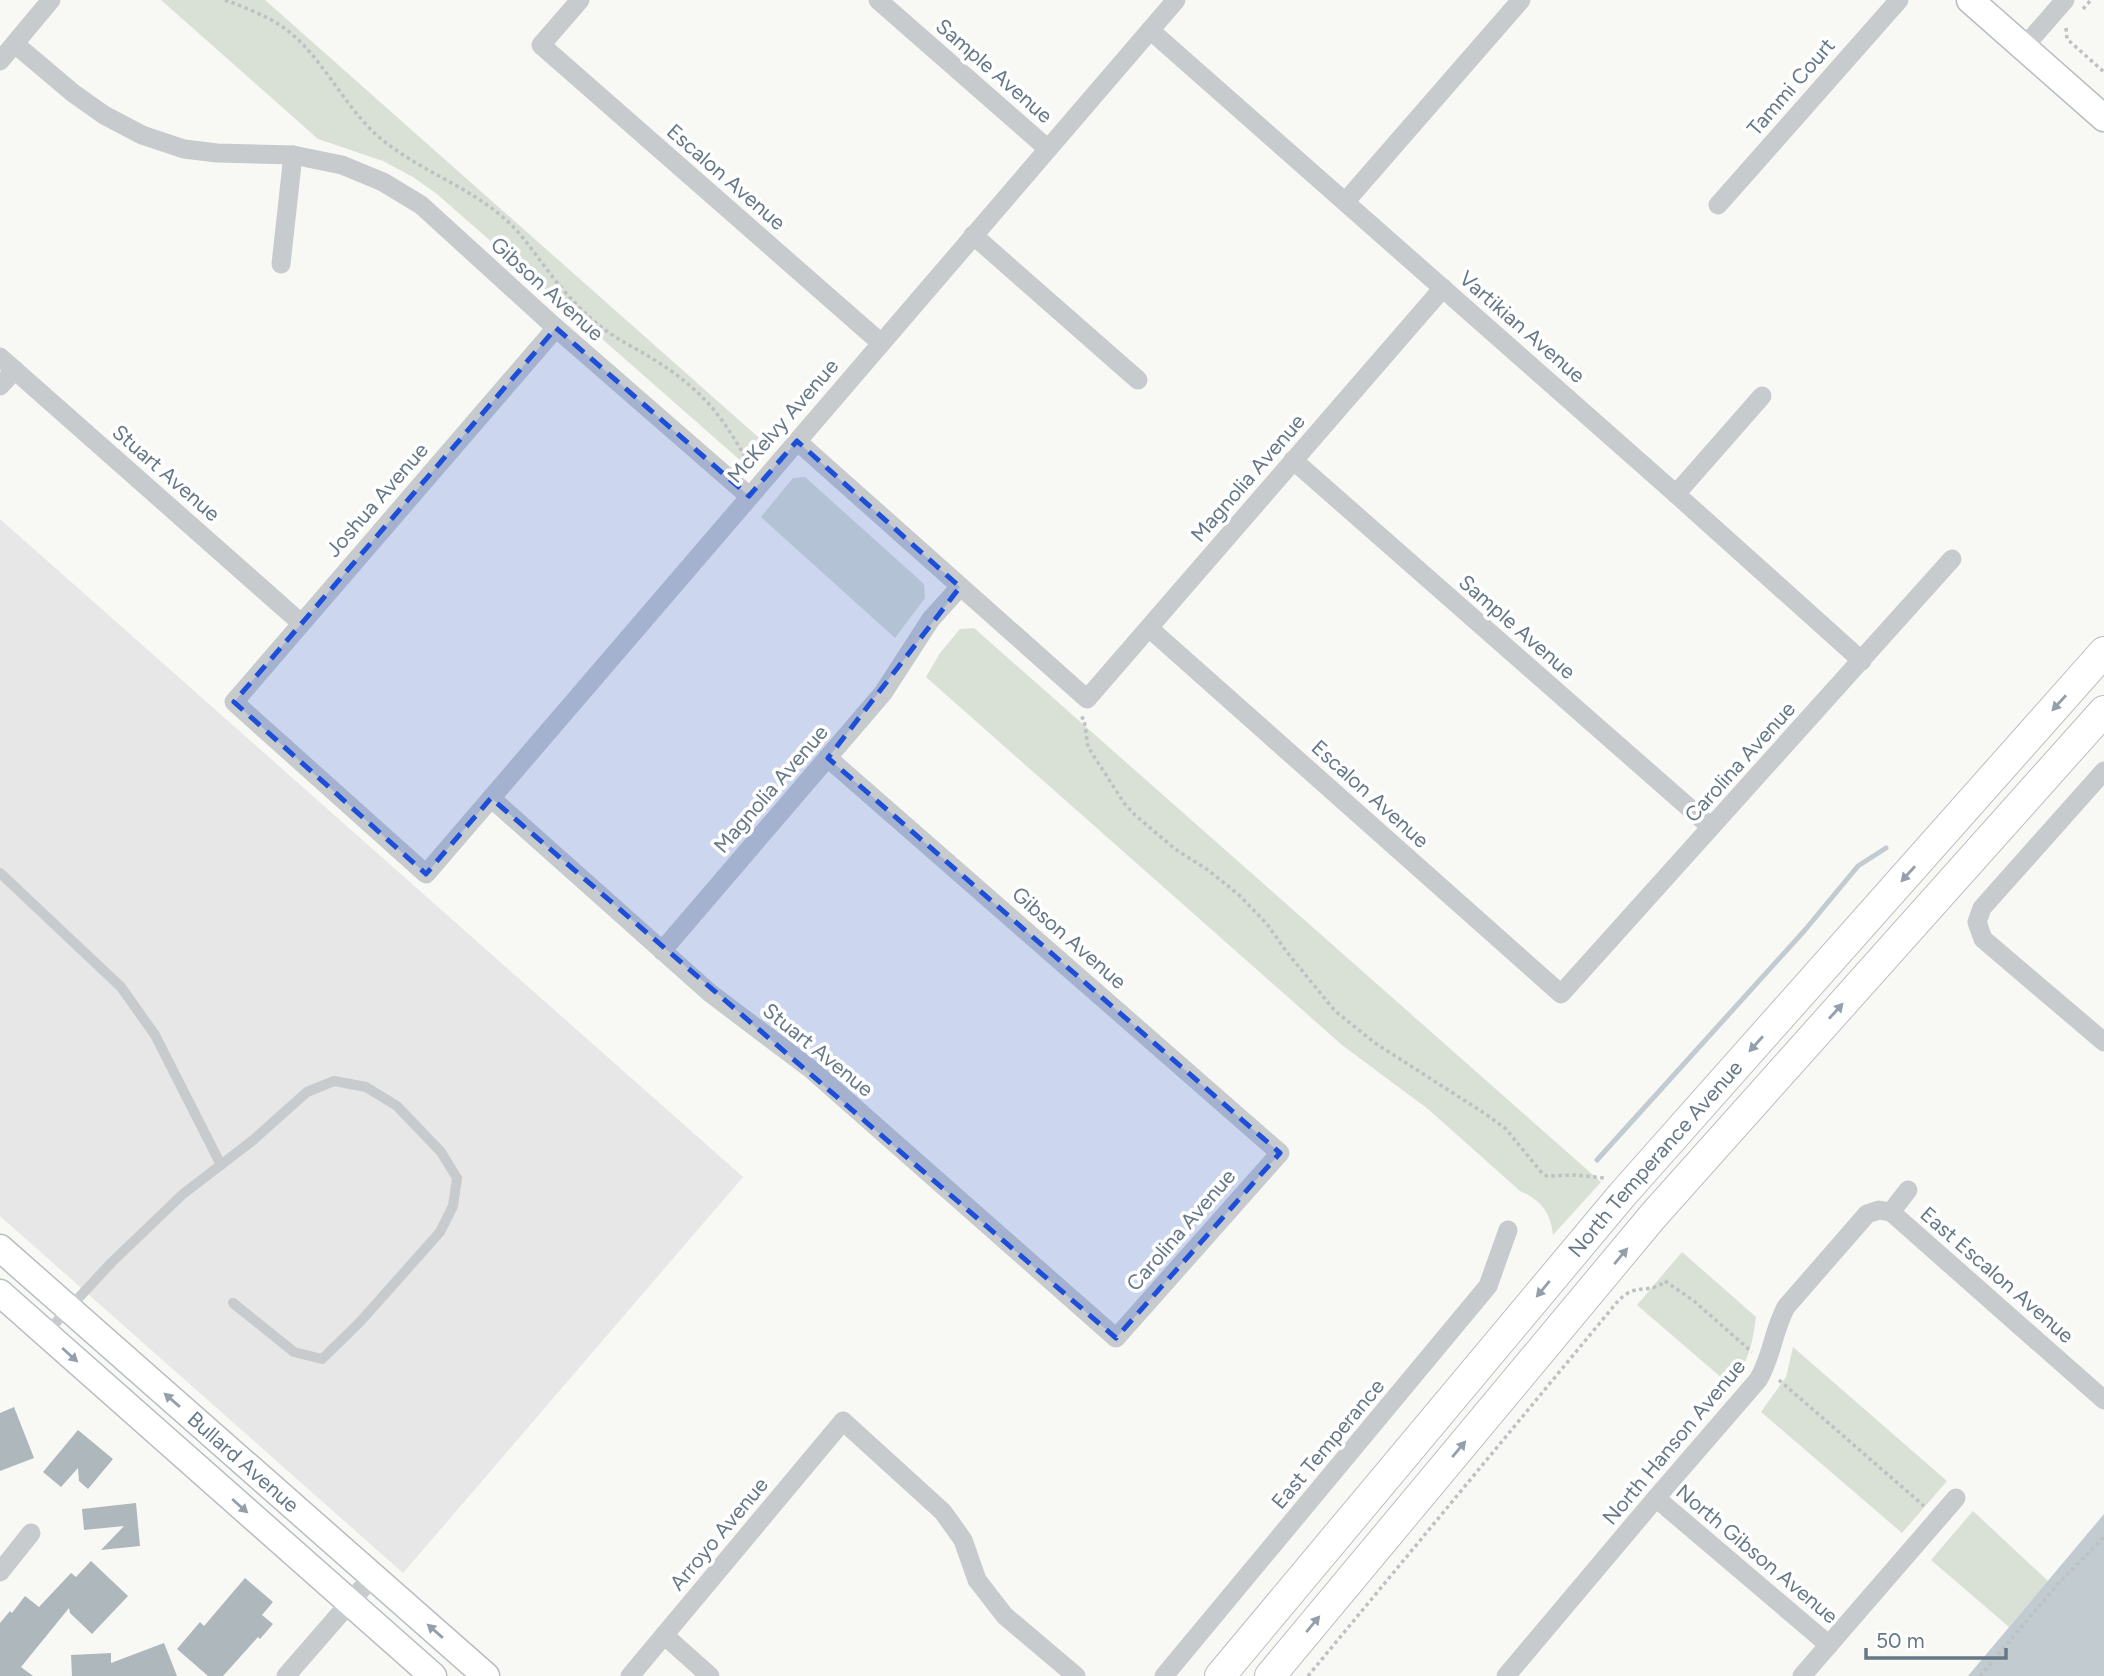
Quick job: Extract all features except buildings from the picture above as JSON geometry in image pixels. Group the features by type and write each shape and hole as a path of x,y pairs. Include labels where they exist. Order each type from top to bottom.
{"main road":[{"path":"1970,0 2104,118"},
{"name":"North Temperance Avenue","path":"1220,1676 1622,1195 2104,652"},
{"name":"North Temperance Avenue","path":"1270,1676 1653,1216 2104,711"},
{"name":"Bullard Avenue","path":"0,1248 486,1676"},
{"name":"Bullard Avenue","path":"0,1293 433,1676"}],"street":[{"path":"0,61 51,0"},
{"name":"Escalon Avenue","path":"580,0 541,45 881,343"},
{"name":"Sample Avenue","path":"878,0 1048,149"},
{"name":"McKelvy Avenue","path":"426,873 1175,0"},
{"path":"1346,201 1521,0"},
{"name":"Tammi Court","path":"1718,205 1899,0"},
{"path":"2024,47 2065,0"},
{"name":"Vartikian Avenue","path":"1150,30 1346,201 1861,661"},
{"name":"Gibson Avenue","path":"15,44 73,93 104,115 142,135 184,149 217,153 293,155 342,165 383,182 421,205 556,328 749,496"},
{"path":"281,264 293,155"},
{"path":"973,235 1139,380"},
{"name":"Magnolia Avenue","path":"1081,705 1443,288"},
{"name":"Joshua Avenue","path":"426,873 234,702 556,328"},
{"path":"0,386 7,363"},
{"name":"Stuart Avenue","path":"7,363 301,623"},
{"path":"1676,494 1762,397"},
{"path":"797,441 960,587 1081,705"},
{"name":"Sample Avenue","path":"1293,460 1711,827"},
{"name":"Carolina Avenue","path":"1561,995 1952,559"},
{"name":"Magnolia Avenue","path":"662,951 883,693 931,619 960,587"},
{"name":"Escalon Avenue","path":"1149,628 1561,995"},
{"name":"Gibson Avenue","path":"828,758 1280,1153"},
{"path":"2104,771 1982,908 1977,922 1983,939 2104,1042"},
{"name":"Stuart Avenue","path":"491,798 710,993 832,1088 1116,1338"},
{"name":"Carolina Avenue","path":"1116,1338 1280,1153"},
{"path":"1891,1212 1908,1190"},
{"name":"North Hanson Avenue","path":"1506,1676 1758,1380 1766,1367 1778,1322 1786,1307 1867,1214 1879,1210 1891,1212"},
{"name":"East Escalon Avenue","path":"1891,1212 2104,1400"},
{"name":"East Temperance","path":"1164,1676 1488,1286 1508,1230"},
{"name":"Arroyo Avenue","path":"629,1676 843,1421 943,1512 963,1540 977,1580 1005,1616 1076,1676"},
{"name":"North Gibson Avenue","path":"1656,1498 1829,1645"},
{"path":"1802,1676 1956,1498"},
{"path":"0,1572 31,1533"},
{"path":"286,1676 372,1577"},
{"path":"664,1635 710,1676"}],"lane":[{"path":"0,873 121,987 155,1035 221,1165"},
{"path":"45,1334 112,1262 183,1194 252,1141 307,1092 334,1081 366,1087 397,1106 441,1152 457,1178 453,1206 440,1232 360,1322 322,1359 294,1352 233,1303"}],"path":[{"path":"225,0 254,11 286,30 306,49 351,108 379,137 402,155 475,197 504,218 528,242 567,294 595,321 608,332 677,374 714,407 732,432 748,463 768,445 782,457"},
{"path":"2067,39 2104,72"},
{"path":"1081,705 1088,747 1129,809 1175,849 1240,895 1267,924 1335,1011 1375,1043 1484,1112 1506,1129 1547,1177 1577,1175 1604,1178"},
{"path":"1308,1676 1609,1311 1626,1294 1634,1290 1654,1289 1665,1281 1694,1301 1752,1353"},
{"path":"1779,1380 1811,1410 1878,1464 1937,1519"},
{"path":"1980,1676 2057,1585 2104,1537"}],"highlighted area":[{"path":"556,328 749,496 797,441 960,587 828,758 1280,1153 1116,1338 491,798 426,874 234,702"}],"shaded area":[{"path":"161,0 265,0 766,444 752,461 741,461 437,194 383,161 318,139"},
{"path":"805,477 924,584 925,598 895,638 761,517 793,478"},
{"path":"0,519 743,1177 403,1573 0,1216"},
{"path":"974,628 1601,1182 1553,1235 1550,1220 1539,1203 1520,1191 1428,1109 1342,1045 926,677 940,653 960,629"},
{"path":"1682,1252 1756,1317 1749,1353 1742,1369 1730,1385 1637,1305"},
{"path":"1793,1347 1947,1481 1902,1533 1761,1412 1786,1377"},
{"path":"1973,1511 2048,1581 2009,1627 1931,1560"},
{"path":"2104,1514 2104,1676 1968,1676"}],"waterway":[{"path":"1597,1160 1805,930 1858,866 1886,848"}]}
